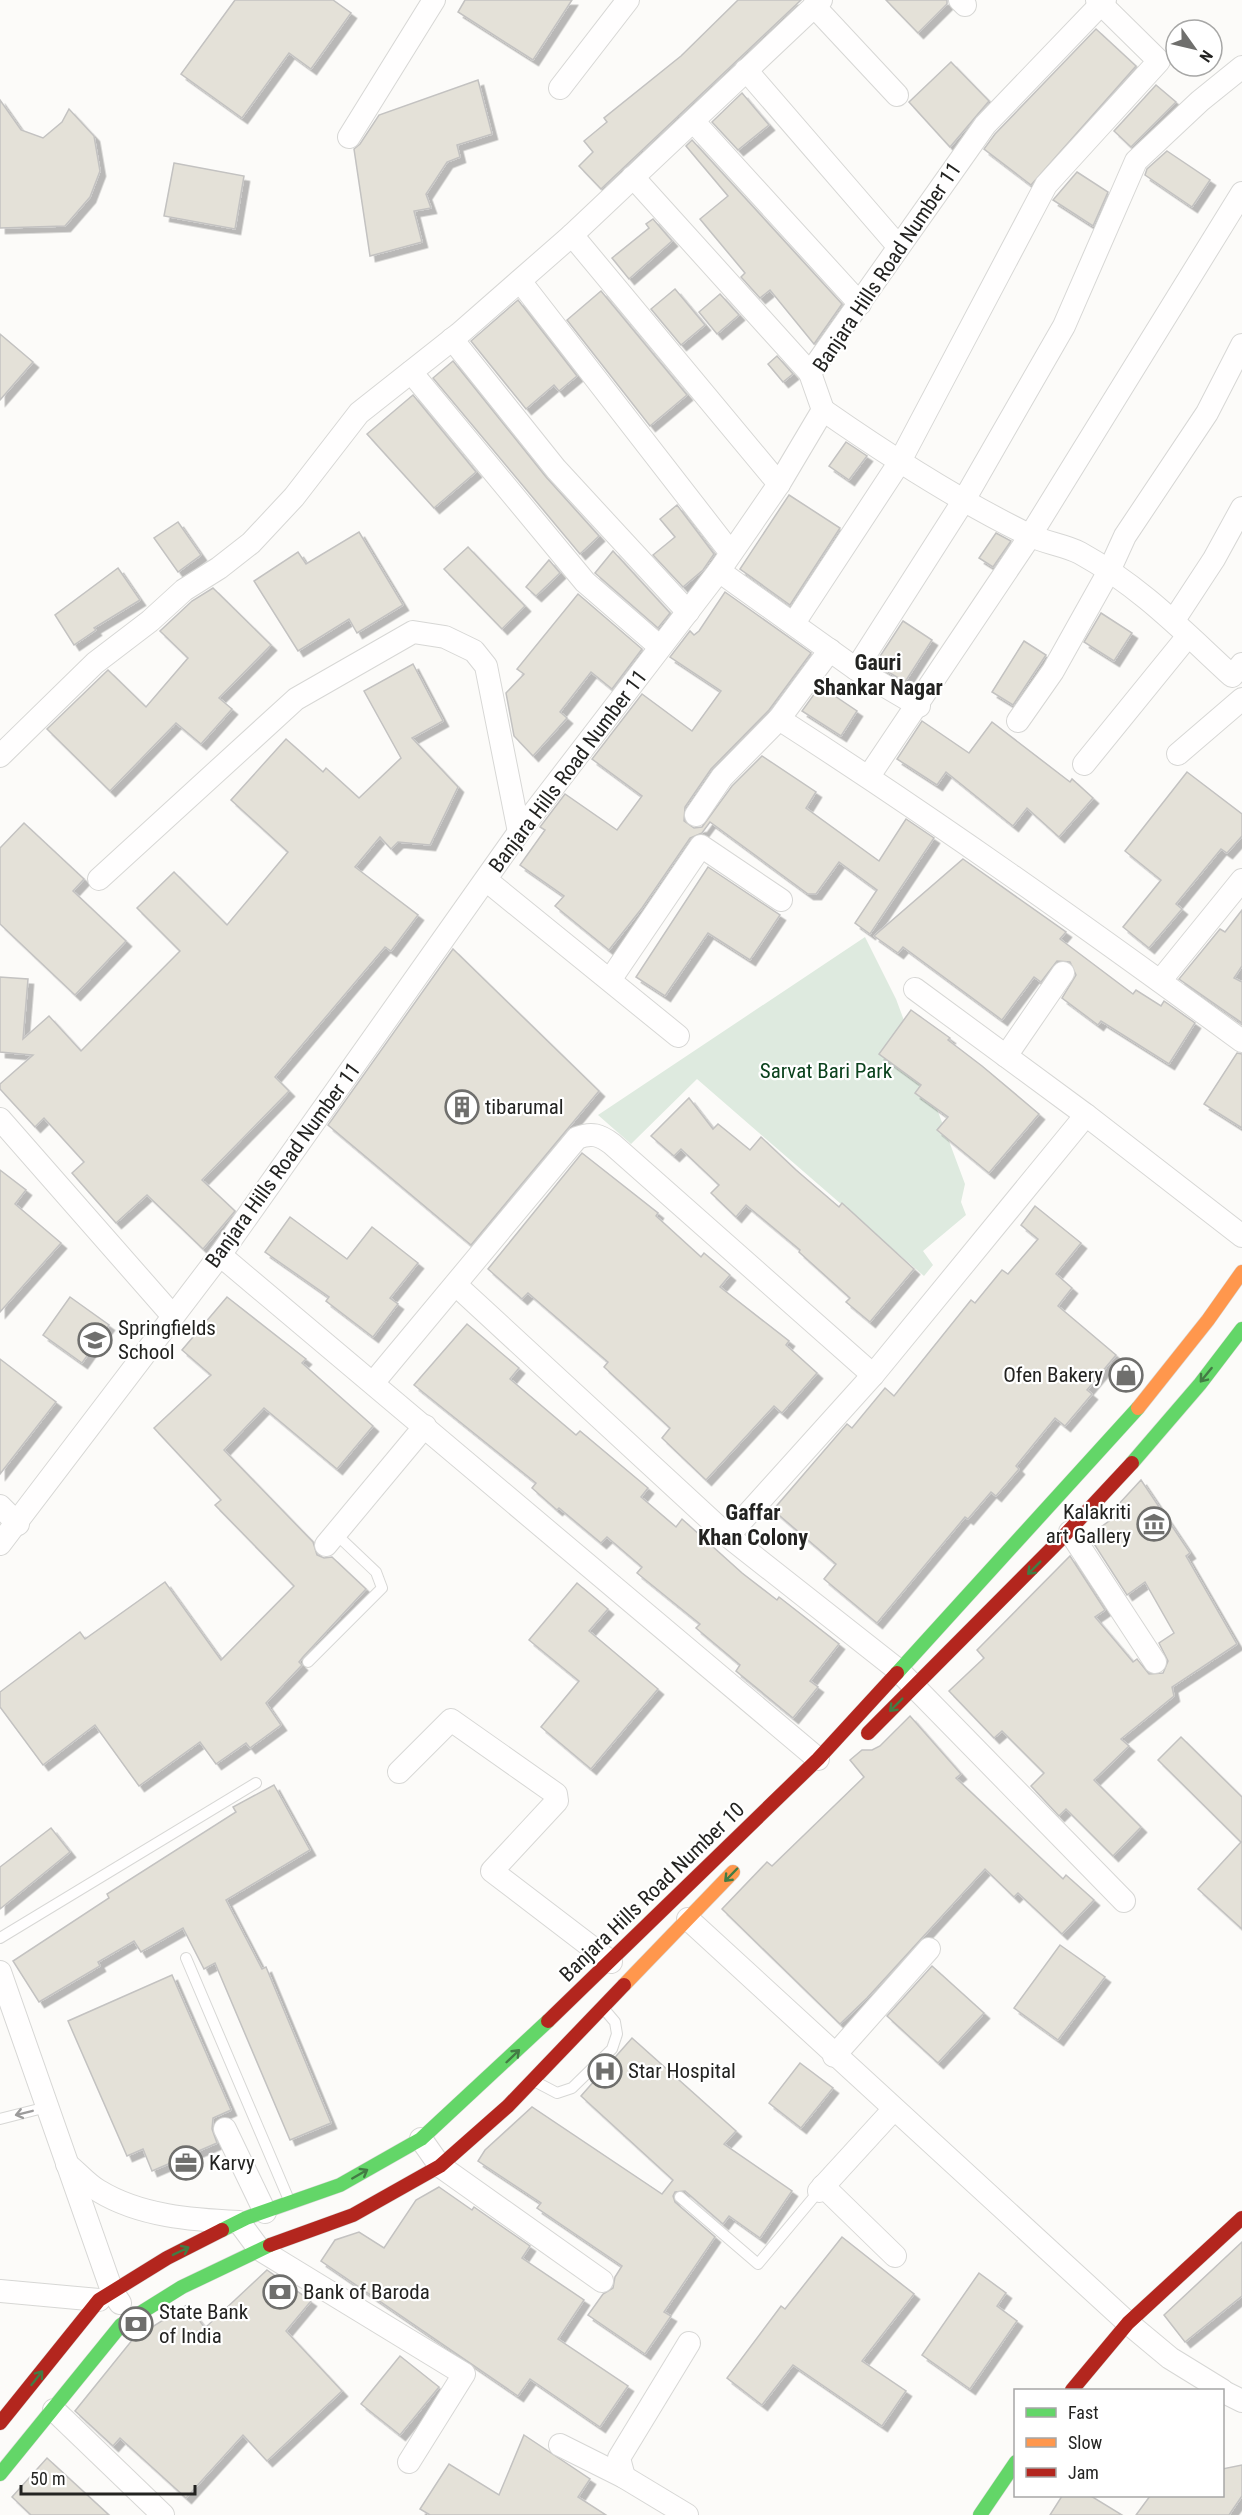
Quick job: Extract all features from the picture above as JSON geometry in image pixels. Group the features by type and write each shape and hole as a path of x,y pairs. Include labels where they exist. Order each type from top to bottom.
{"main road":[{"name":"Banjara Hills Road Number 10","path":"0,2423 106,2296 167,2258 239,2222 340,2185 421,2139 486,2081 818,1759 1134,1413 1208,1320 1242,1272"},
{"path":"858,1744 1070,1532 1158,1434 1242,1329"},
{"name":"Banjara Hills Road Number 10","path":"0,2474 121,2325 182,2287 259,2249 353,2215 440,2166 533,2081 744,1861"},
{"path":"1074,2389 1128,2323 1242,2218"},
{"path":"980,2515 1014,2465"}],"street":[{"path":"349,137 434,0"},
{"path":"560,88 628,0"},
{"path":"794,623 899,463 1046,185 1159,61 1101,1"},
{"name":"Banjara Hills Road Number 11","path":"0,1544 18,1524 171,1315 220,1255 519,832 725,562 778,484 823,410 810,373 898,246 986,125 1101,1"},
{"path":"0,756 95,663 150,621 184,590 219,568 251,543 294,497 359,413 452,339 572,236 817,3 897,95"},
{"path":"856,669 964,500 1064,326 1136,161 1200,101 1242,67"},
{"path":"746,69 898,246"},
{"path":"694,122 860,304"},
{"path":"633,177 810,373"},
{"path":"870,776 919,706 1030,536 1242,193"},
{"path":"572,236 778,484"},
{"path":"520,281 725,562 794,623 830,650 856,669 919,706"},
{"path":"452,339 556,470 688,612"},
{"path":"1018,721 1053,671 1109,571 1125,536 1207,413 1242,345"},
{"path":"411,372 585,582 660,647"},
{"path":"823,410 899,463 964,500 1030,536 1078,552 1109,571 1147,597 1239,675"},
{"path":"1084,764 1181,628 1214,559 1242,508"},
{"path":"99,879 296,699 413,632 445,637 474,651 486,666 519,832"},
{"path":"696,815 722,777 779,719 830,650"},
{"path":"1178,754 1242,699"},
{"path":"779,719 870,776 1242,1041"},
{"path":"610,980 701,846 781,900"},
{"path":"486,880 678,1036"},
{"path":"1160,981 1242,880"},
{"path":"1006,1056 1063,973"},
{"path":"915,989 1086,1115 1242,1236"},
{"path":"728,1536 873,1375 1086,1115"},
{"path":"0,1119 171,1315"},
{"path":"373,1383 577,1138 588,1134 601,1136 873,1375"},
{"path":"220,1255 818,1759"},
{"path":"456,1285 728,1536 898,1670 1124,1901"},
{"path":"331,1540 425,1426"},
{"path":"0,1506 18,1524"},
{"path":"1070,1532 1155,1662"},
{"path":"399,1772 451,1720 556,1794 556,1801 492,1871 611,1962"},
{"path":"688,1919 834,2056 1128,2323 1170,2358 1219,2389"},
{"path":"834,2056 929,1949"},
{"path":"0,1972 5,2003 47,2106 67,2164 106,2296 130,2320"},
{"path":"894,2109 821,2188 895,2256"},
{"path":"225,2129 265,2212"},
{"path":"421,2139 440,2166 602,2281"},
{"path":"67,2164 98,2191 141,2210 193,2220 239,2222 259,2249 464,2374 409,2462"},
{"path":"0,2291 106,2296"},
{"path":"624,2478 619,2458 689,2343"},
{"path":"1224,2392 1242,2401"},
{"path":"54,2410 163,2515"},
{"path":"560,2445 624,2478 687,2515"}],"lane":[{"path":"308,1662 381,1588 376,1572 331,1540"},
{"path":"0,1938 256,1783"},
{"path":"186,1958 290,2203"},
{"path":"533,2081 557,2093 572,2088 612,2049 617,2034 615,2022 603,2008"},
{"path":"0,2119 47,2106"},
{"path":"680,2197 758,2264 821,2188"}],"green space":[{"name":"Sarvat Bari Park","path":"865,937 896,999 965,1184 961,1202 966,1215 923,1251 933,1265 924,1276 697,1079 631,1144 598,1115"}],"building":[{"path":"235,0 333,0 351,13 311,69 289,53 242,118 181,74"},
{"path":"465,0 572,0 533,60 458,12"},
{"path":"738,0 801,0 601,189 579,166 593,152 584,141 607,122 604,118 681,56"},
{"path":"886,0 947,0 947,4 918,33"},
{"path":"1096,29 1136,66 1031,185 984,149 995,134"},
{"path":"951,62 989,101 950,147 909,102"},
{"path":"478,80 492,134 457,145 460,157 447,162 426,194 431,208 414,211 422,242 370,256 354,149 360,144 379,115"},
{"path":"1156,85 1176,102 1131,147 1114,131"},
{"path":"742,93 769,125 738,150 712,122"},
{"path":"0,100 21,130 43,138 62,122 69,109 94,136 100,171 90,197 65,226 0,228"},
{"path":"692,140 842,304 814,344 770,290 760,298 741,277 745,273 700,219 728,196 686,146"},
{"path":"1167,151 1210,180 1192,207 1145,175 1147,169"},
{"path":"174,163 244,176 235,229 164,216"},
{"path":"1077,172 1108,192 1093,226 1053,200"},
{"path":"653,219 672,241 629,279 612,258 649,228 646,224"},
{"path":"675,289 705,325 681,345 651,309"},
{"path":"601,291 687,395 650,426 567,320"},
{"path":"720,294 739,315 717,334 699,312"},
{"path":"518,300 577,376 559,391 554,385 526,409 471,341"},
{"path":"0,334 33,362 0,400"},
{"path":"777,356 793,374 783,382 768,364"},
{"path":"453,361 546,477 599,536 580,554 433,378"},
{"path":"413,395 476,472 434,508 367,434"},
{"path":"846,442 867,456 849,480 829,466"},
{"path":"789,495 840,528 790,605 740,569"},
{"path":"677,505 714,554 703,570 683,587 653,555 675,537 660,519"},
{"path":"178,522 201,555 178,572 154,538"},
{"path":"359,532 403,605 357,633 349,619 298,651 254,581 298,552 306,564"},
{"path":"996,533 1011,541 993,567 979,558"},
{"path":"468,547 525,606 502,629 444,569"},
{"path":"613,551 670,613 658,628 595,573"},
{"path":"549,560 560,573 536,596 526,587"},
{"path":"118,568 140,600 94,628 96,630 74,645 55,615"},
{"path":"213,588 271,645 219,698 232,709 201,744 176,723 110,791 47,729 108,670 146,707 188,658 160,631 192,601"},
{"path":"725,592 811,653 769,710 711,769 685,807 684,821 694,828 702,827 732,786 762,756 816,792 806,808 879,861 906,819 934,838 870,934 855,923 877,890 839,862 816,894 808,894 710,822 702,833 690,838 642,908 609,950 555,906 564,896 520,865 545,830 540,827 565,794 617,830 642,796 592,759 642,694 692,731 721,691 670,657 690,631 694,635 699,631"},
{"path":"578,594 642,649 612,689 591,672 560,712 567,718 533,756 514,736 506,693 524,674 517,669"},
{"path":"1101,613 1132,633 1114,661 1084,642"},
{"path":"903,621 932,640 905,682 875,664"},
{"path":"1024,641 1046,655 1013,705 992,692"},
{"path":"413,664 443,721 412,738 458,787 430,845 398,842 391,849 380,837 355,867 418,915 391,951 385,947 275,1077 289,1091 202,1180 235,1211 203,1249 147,1195 116,1223 72,1173 84,1162 44,1118 35,1127 0,1089 0,1084 33,1055 0,1052 0,977 28,979 23,1039 49,1016 81,1051 180,951 137,908 174,872 227,925 288,852 231,800 286,739 323,772 326,768 359,798 401,758 364,691"},
{"path":"820,686 857,711 841,736 802,711"},
{"path":"922,721 969,753 992,722 1070,782 1072,779 1093,798 1059,837 1027,808 1013,826 946,772 937,785 897,759"},
{"path":"1187,772 1242,814 1242,836 1227,853 1221,849 1176,904 1182,909 1149,948 1123,927 1161,880 1125,851"},
{"path":"24,823 84,879 73,891 126,941 75,995 0,924 0,848"},
{"path":"963,859 1066,932 1060,939 1133,994 1136,990 1161,1006 1164,1001 1195,1023 1169,1064 1101,1021 1098,1025 1062,998 1076,975 1070,962 1057,961 1041,982 1034,977 1002,1020 903,947 898,953 874,936"},
{"path":"708,867 780,915 750,960 708,933 665,996 636,977"},
{"path":"1242,910 1242,966 1234,978 1242,982 1242,1023 1179,979 1220,929 1225,932"},
{"name":"tibarumal","path":"453,949 599,1091 471,1245 328,1125"},
{"path":"911,1010 950,1038 948,1040 1039,1114 989,1173 937,1130 948,1117 915,1093 921,1085 879,1054"},
{"path":"1237,1053 1242,1054 1242,1128 1204,1104"},
{"path":"689,1098 713,1129 718,1124 750,1150 761,1137 839,1207 842,1203 914,1269 870,1322 846,1302 850,1298 799,1252 800,1250 746,1205 736,1217 711,1193 719,1185 681,1149 674,1156 651,1136"},
{"path":"582,1153 658,1213 656,1216 701,1257 704,1253 730,1275 720,1287 789,1341 786,1345 817,1373 782,1413 774,1406 706,1480 662,1438 670,1428 604,1367 608,1362 528,1293 522,1299 488,1269"},
{"path":"0,1170 26,1190 15,1204 61,1243 0,1312"},
{"path":"1035,1206 1081,1243 1056,1274 1072,1288 1058,1306 1116,1355 1087,1390 1092,1394 1065,1426 1055,1418 1016,1466 1019,1469 996,1496 991,1492 968,1519 965,1517 877,1623 824,1579 836,1564 773,1510 847,1424 852,1428 885,1388 894,1396 971,1300 975,1303 1002,1270 1008,1274 1038,1239 1021,1225"},
{"path":"290,1217 347,1259 372,1227 418,1263 390,1298 398,1304 373,1337 326,1301 329,1297 265,1252"},
{"path":"70,1297 109,1325 82,1363 43,1335"},
{"path":"227,1297 306,1359 302,1363 373,1426 337,1469 264,1408 224,1450 313,1542 317,1555 324,1558 332,1557 366,1589 303,1657 299,1662 302,1665 266,1703 281,1725 250,1748 246,1743 216,1764 200,1742 139,1786 95,1725 43,1765 0,1707 0,1692 80,1632 85,1639 165,1582 221,1660 294,1586 215,1505 221,1500 154,1428 211,1375 182,1350"},
{"path":"467,1324 519,1368 510,1379 576,1435 580,1431 648,1488 641,1497 676,1527 682,1519 742,1573 777,1600 779,1597 839,1644 810,1681 818,1687 793,1718 736,1671 740,1665 696,1628 700,1624 637,1573 642,1567 607,1537 601,1543 559,1508 557,1510 532,1488 536,1483 414,1385"},
{"path":"0,1359 56,1402 0,1474"},
{"path":"1141,1480 1190,1553 1186,1556 1237,1644 1172,1687 1174,1696 1121,1739 1129,1746 1094,1780 1141,1827 1113,1856 1066,1809 1059,1816 1031,1786 1044,1773 1002,1731 994,1738 949,1691 984,1658 977,1650 1070,1556 1105,1610 1095,1617 1133,1662 1137,1659 1149,1674 1163,1673 1168,1661 1159,1643 1174,1633 1145,1582 1127,1595 1089,1536 1121,1512 1117,1506"},
{"path":"577,1583 608,1609 589,1631 658,1689 591,1769 541,1727 579,1681 529,1640"},
{"path":"910,1716 961,1774 956,1778 1063,1879 1066,1875 1094,1900 1062,1934 1018,1893 1014,1897 985,1869 867,1998 840,2024 722,1909 767,1862 772,1866 864,1777 850,1760 862,1750 872,1750 880,1746"},
{"path":"1181,1737 1242,1797 1242,1929 1198,1889 1241,1842 1158,1760"},
{"path":"274,1785 310,1850 226,1900 262,1969 266,1967 331,2123 290,2140 215,1963 204,1969 183,1928 141,1952 134,1941 98,1962 100,1966 39,2002 13,1961 109,1898 107,1894 236,1812 233,1807"},
{"path":"51,1828 70,1852 0,1909 0,1867"},
{"path":"1060,1945 1105,1977 1058,2040 1014,2008"},
{"path":"932,1966 984,2013 938,2063 887,2016"},
{"path":"172,1975 231,2110 213,2118 212,2129 217,2143 152,2171 143,2149 127,2156 68,2021"},
{"path":"632,2038 736,2131 724,2144 792,2191 760,2238 729,2216 723,2224 685,2191 675,2192 673,2196 675,2202 715,2237 664,2312 671,2316 645,2354 588,2315 603,2294 613,2288 615,2277 622,2266 537,2208 541,2203 478,2161 485,2150 532,2107 662,2194 673,2180 581,2096"},
{"path":"800,2063 833,2088 801,2128 769,2103"},
{"path":"439,2187 472,2210 474,2207 530,2246 522,2258 584,2300 558,2339 628,2386 600,2427 530,2379 518,2396 321,2261 335,2240 359,2232 384,2248 416,2200"},
{"path":"842,2237 914,2294 862,2361 906,2391 882,2426 793,2365 762,2405 727,2378 781,2306 785,2309"},
{"path":"1242,2242 1242,2296 1185,2342 1164,2315"},
{"path":"267,2270 311,2301 286,2331 342,2391 267,2461 243,2435 186,2498 120,2438 113,2446 75,2411 133,2339 187,2305 205,2328"},
{"path":"979,2273 1006,2293 997,2306 1017,2321 970,2389 922,2355"},
{"path":"400,2356 439,2387 400,2435 361,2404"},
{"path":"524,2435 590,2479 578,2497 606,2515 430,2515 420,2509 449,2464 499,2495"},
{"path":"47,2458 109,2515 31,2515 12,2497"},
{"path":"1242,2465 1242,2496 1229,2515 1136,2515 1149,2497 1224,2497 1224,2469"},
{"path":"1061,2497 1093,2497 1122,2515 1050,2515"}],"traffic: fast":[{"path":"1132,1463 1200,1384 1242,1329"},
{"path":"897,1673 1138,1408"},
{"path":"222,2230 246,2218 340,2185 421,2139 548,2021"},
{"path":"0,2474 121,2325 182,2287 270,2245"},
{"path":"980,2515 1014,2465"}],"traffic: slow":[{"path":"1138,1408 1208,1320 1242,1272"},
{"path":"624,1985 733,1872"}],"traffic: jam":[{"path":"868,1733 1062,1538 1132,1463"},
{"path":"548,2021 818,1759 897,1673"},
{"path":"270,2245 353,2215 440,2166 508,2106 624,1985"},
{"path":"1073,2389 1128,2323 1242,2218"},
{"path":"0,2423 99,2300 167,2258 222,2230"}],"place":[{"name":"tibarumal","path":"462,1107"},
{"name":"Springfields School","path":"95,1340"},
{"name":"Ofen Bakery","path":"1126,1375"},
{"name":"Kalakriti art Gallery","path":"1154,1524"},
{"name":"Star Hospital","path":"605,2071"},
{"name":"Karvy","path":"186,2163"},
{"name":"Bank of Baroda","path":"280,2292"},
{"name":"State Bank of India","path":"136,2324"}],"district":[{"name":"Gauri Shankar Nagar","path":"878,674"},
{"name":"Gaffar Khan Colony","path":"753,1524"}]}
